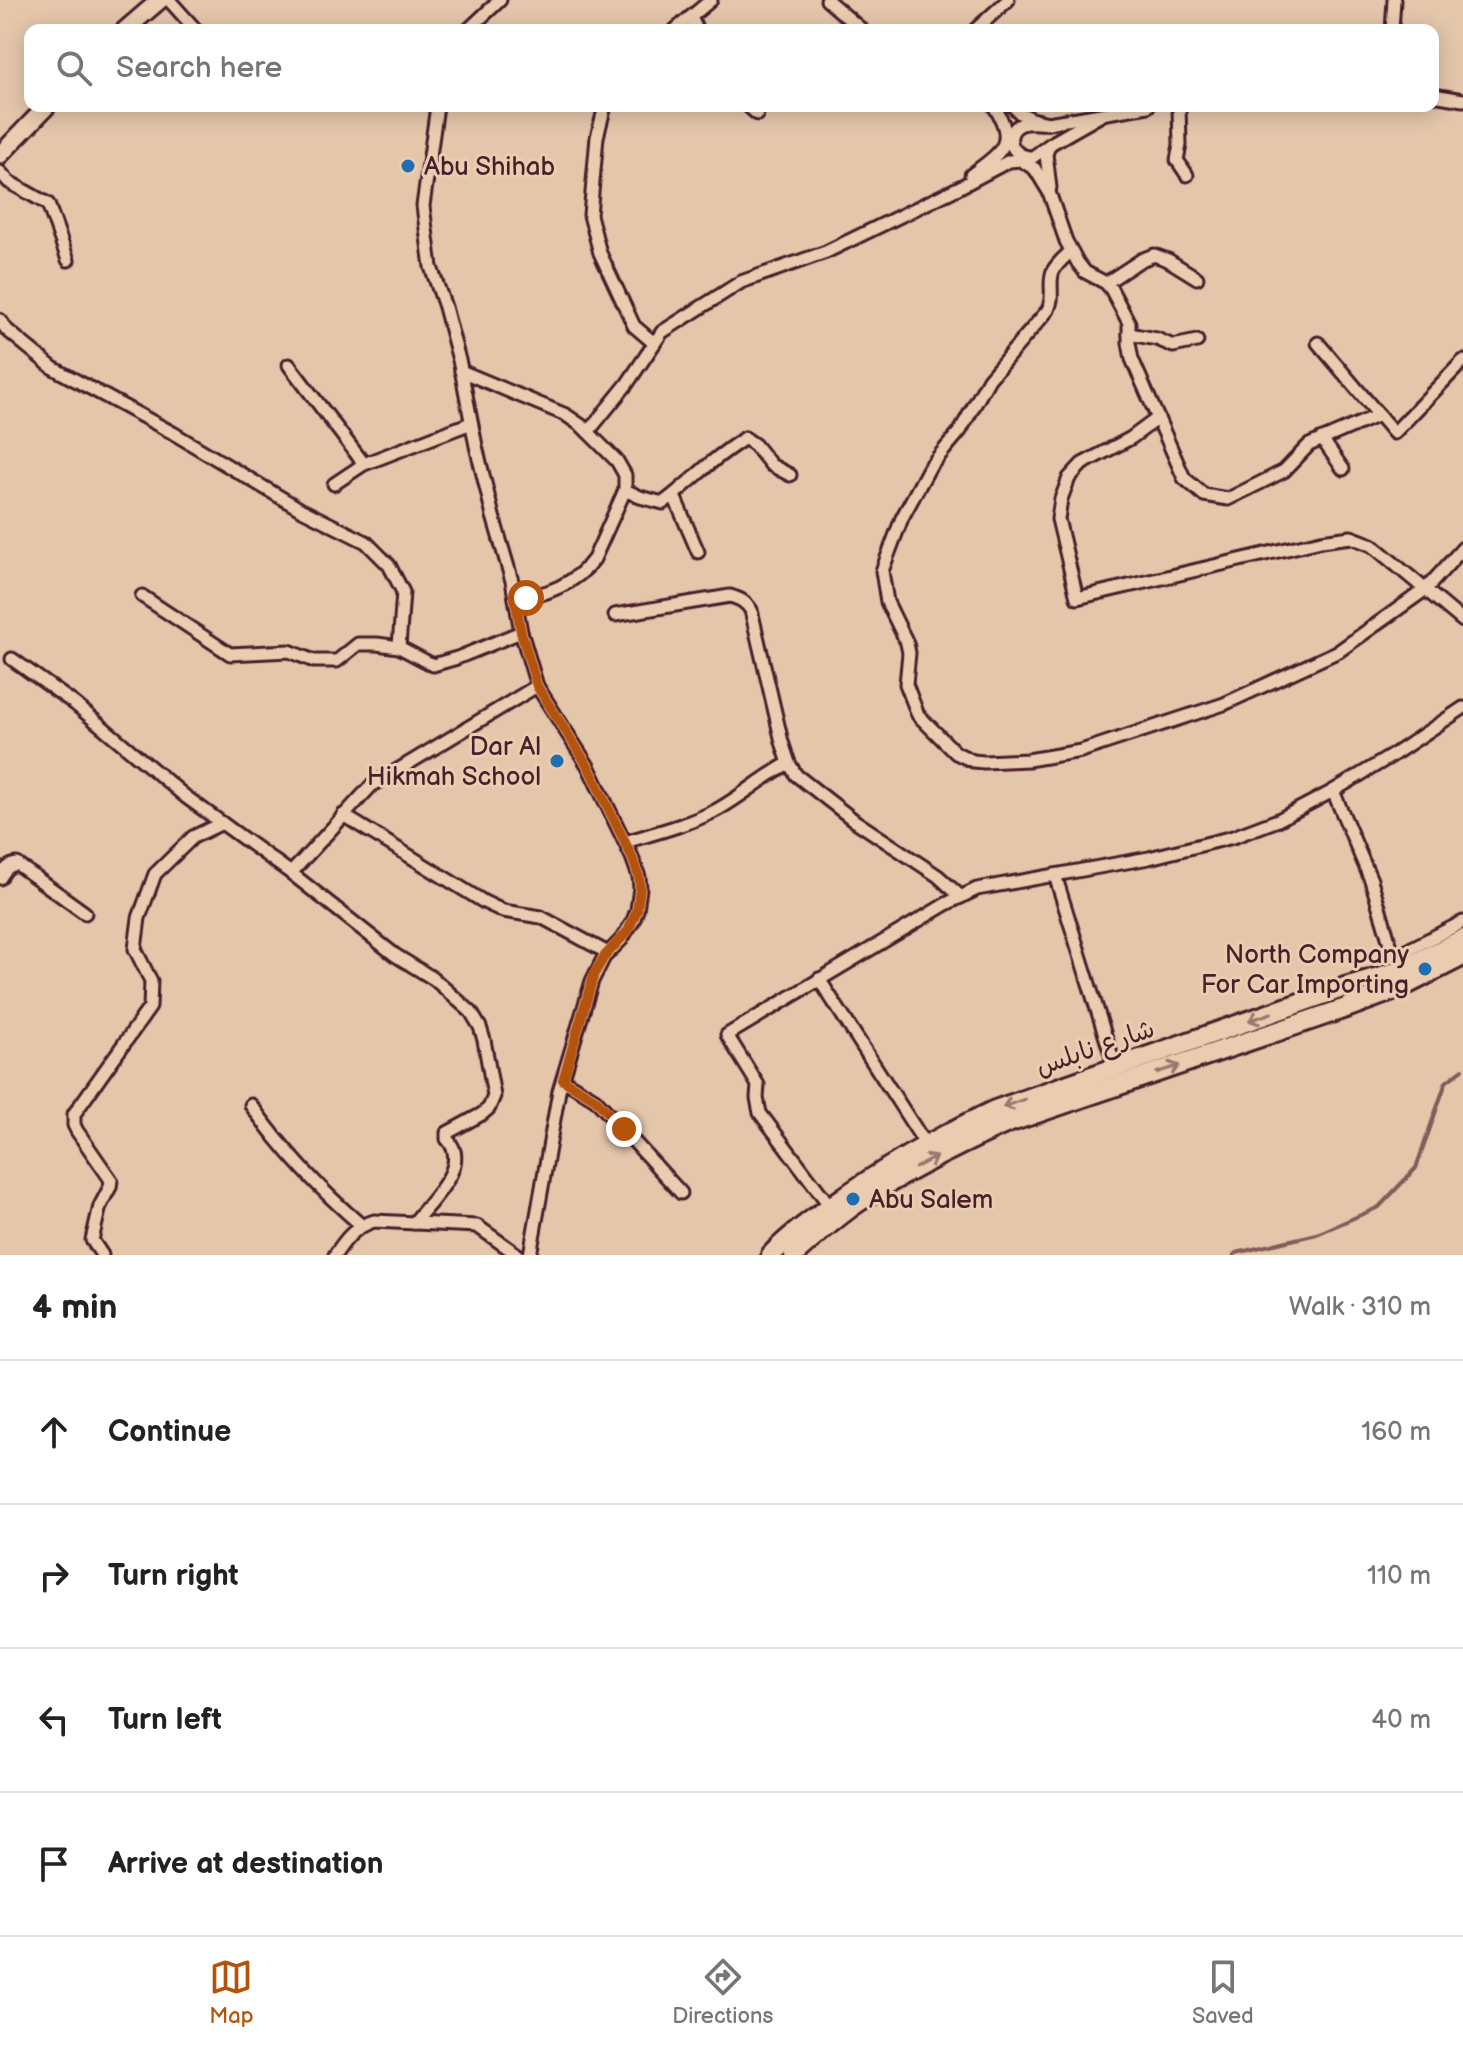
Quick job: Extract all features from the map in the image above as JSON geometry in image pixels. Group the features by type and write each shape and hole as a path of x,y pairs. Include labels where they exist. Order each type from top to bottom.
{"main road":[{"name":"شارع نابلس","path":"771,1255 806,1224 879,1172 995,1110 1398,971 1463,939"},
{"name":"شارع نابلس","path":"794,1255 857,1203 955,1147 1005,1124 1346,1008 1400,988 1463,956"}],"street":[{"path":"132,24 160,0"},
{"path":"169,0 191,24"},
{"path":"474,24 500,0"},
{"path":"682,24 711,0"},
{"path":"827,0 855,24"},
{"path":"982,24 1008,0"},
{"path":"1392,24 1394,0"},
{"path":"691,17 694,24"},
{"path":"1439,96 1463,100"},
{"path":"0,155 41,112"},
{"path":"436,112 423,206 431,267 461,371 490,502 512,581 521,632 537,686 588,766 639,877 637,910 628,931 594,974 563,1080 530,1255"},
{"path":"603,112 597,137 590,215 600,253 634,326 654,343"},
{"path":"942,197 1002,149 1006,139 1005,127 997,112"},
{"path":"1019,112 1048,123"},
{"path":"1103,114 1038,154 1027,157 1016,153 1011,142 1013,131 1021,124 1048,123 1114,112"},
{"path":"1179,112 1177,160 1187,175"},
{"path":"1052,143 1046,154 1052,200"},
{"path":"588,432 627,384 662,332 741,282 826,252 942,197 1009,161 1021,160 1035,169 1052,200 1071,251 1085,272 1106,283 1126,314 1129,352 1184,478 1204,495 1221,499 1234,497 1284,471 1309,445 1379,415"},
{"path":"0,172 9,182 48,204 68,260"},
{"path":"1071,251 1052,275 1053,297 1048,310 989,379 960,431 929,468 902,518 882,571 887,602 907,643 906,684 918,715 956,753 973,761 1002,762 1055,756 1110,743 1224,704 1339,651 1426,589 1463,548"},
{"path":"1106,283 1154,255 1197,278"},
{"path":"0,320 7,330 53,368 173,433 300,509 366,542 389,565 403,592 399,647"},
{"path":"1129,334 1157,339 1173,346 1197,341"},
{"path":"1318,343 1394,433 1463,361"},
{"path":"289,365 364,464"},
{"path":"461,371 566,415 617,461 625,475 625,490 588,567 547,592 515,598"},
{"path":"1158,418 1131,438 1082,464 1069,478 1058,519 1077,598 1321,541 1351,537 1372,545 1463,621"},
{"path":"334,484 364,464 471,423"},
{"path":"625,490 663,503 745,438 771,465 790,475"},
{"path":"1322,439 1343,469"},
{"path":"674,496 698,552"},
{"path":"142,596 230,654 289,651 314,661 337,661 358,644 377,644 399,647 433,665 521,632"},
{"path":"615,615 730,596 747,603 782,742 796,775 855,821 938,876 961,897"},
{"path":"12,659 75,704 186,797 291,873 395,955 434,979 471,1012 480,1027 493,1102 482,1114 447,1133 456,1154 452,1174 414,1223"},
{"path":"291,873 371,786 537,686"},
{"path":"830,1206 760,1113 758,1085 727,1035 946,904 977,889 1149,858 1233,837 1278,820 1333,791 1463,708"},
{"path":"625,842 714,811 789,763"},
{"path":"1333,791 1371,880 1394,957 1463,922"},
{"path":"343,815 484,902 503,911 550,920 608,953"},
{"path":"102,1255 92,1240 100,1206 111,1180 77,1131 74,1114 150,1007 151,981 135,949 139,918 155,874 193,837 222,823"},
{"path":"0,878 11,865 17,864 85,913"},
{"path":"1055,875 1115,1067"},
{"path":"819,979 926,1145"},
{"path":"563,1080 595,1099 681,1193"},
{"path":"251,1105 299,1166 361,1225"},
{"path":"335,1255 361,1225 374,1221 477,1226 518,1255"}],"waterway":[{"path":"1234,1255 1317,1234 1379,1207 1416,1168 1446,1082 1463,1069"}],"place":[{"name":"Abu Shihab","path":"408,166"},
{"name":"Dar Al Hikmah School","path":"557,761"},
{"name":"North Company For Car Importing","path":"1425,969"},
{"name":"Abu Salem","path":"853,1199"}],"route":[{"path":"526,598 515,598 521,632 537,686 588,766 639,877 639,899 633,921 594,974 563,1080 595,1099 624,1129"}]}
